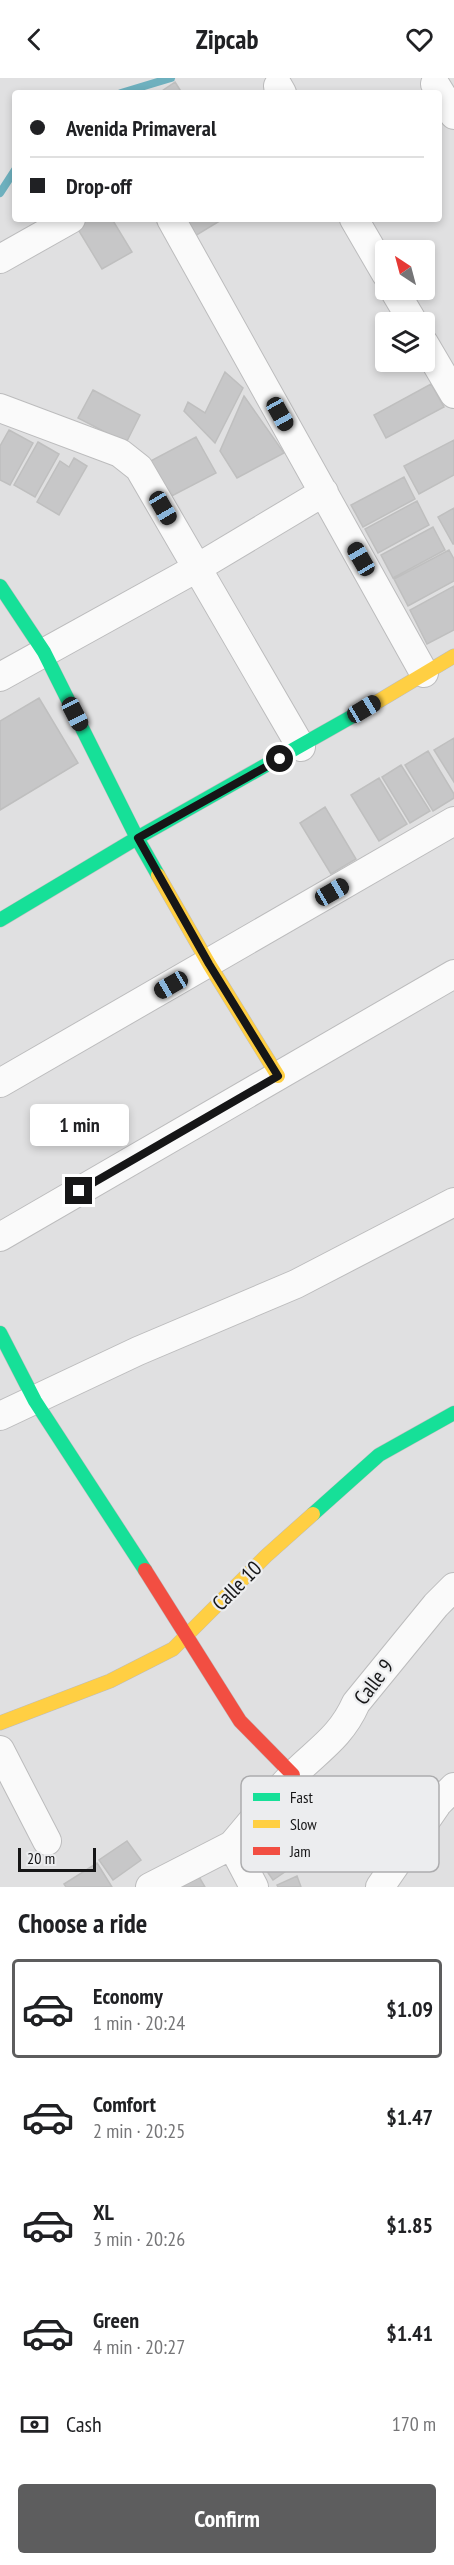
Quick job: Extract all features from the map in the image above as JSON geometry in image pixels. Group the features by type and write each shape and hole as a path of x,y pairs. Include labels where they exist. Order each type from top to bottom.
{"street":[{"path":"442,98 454,115"},
{"path":"0,259 66,222"},
{"path":"173,222 424,673"},
{"path":"356,222 375,255"},
{"path":"435,362 454,394"},
{"path":"0,408 120,453 139,468 301,747"},
{"path":"0,677 197,568 324,492"},
{"path":"0,586 44,652 138,838 209,964 278,1076"},
{"path":"0,920 454,656"},
{"path":"0,1083 454,821"},
{"path":"0,1237 454,974"},
{"path":"0,1416 138,1352 296,1284 454,1202"},
{"path":"0,1333 35,1401 188,1635 240,1720 293,1775"},
{"name":"Calle 10","path":"0,1723 110,1681 173,1649 266,1556 379,1455 454,1413"},
{"name":"Calle 9","path":"293,1775 335,1738 349,1720 356,1703 436,1605 454,1587"},
{"path":"0,1750 47,1841"},
{"path":"439,1802 454,1786"},
{"name":"Calle 9","path":"232,1845 241,1835"},
{"path":"150,1887 232,1845 241,1862"},
{"path":"246,1872 254,1887"},
{"path":"380,1887 390,1872"}],"building":[{"path":"175,82 180,90 163,90"},
{"path":"83,222 114,222 132,252 102,269 76,226"},
{"path":"187,222 218,222 195,236"},
{"path":"225,372 243,388 215,443 184,411 188,402 205,413"},
{"path":"431,384 444,407 386,438 374,415"},
{"path":"93,390 140,415 126,443 78,418"},
{"path":"244,396 284,453 237,478 220,451"},
{"path":"9,430 33,443 10,485 0,480 0,446"},
{"path":"196,437 216,473 162,501 143,465"},
{"path":"454,440 454,475 419,494 404,466"},
{"path":"38,442 59,454 35,497 14,485"},
{"path":"74,458 87,466 59,515 37,502 60,461 69,467"},
{"path":"404,477 415,499 363,527 351,505"},
{"path":"417,501 429,525 378,553 365,529"},
{"path":"454,508 454,544 453,544 438,517"},
{"path":"433,527 445,550 393,578 381,555"},
{"path":"449,550 454,559 454,581 408,606 394,579"},
{"path":"454,586 454,630 427,644 410,610"},
{"path":"39,698 78,763 0,810 0,721"},
{"path":"454,738 454,782 434,750"},
{"path":"428,751 454,794 454,798 433,811 405,765"},
{"path":"401,765 430,811 410,823 382,777"},
{"path":"379,778 407,824 379,841 351,795"},
{"path":"325,807 356,859 331,874 300,823"},
{"path":"127,1841 141,1860 113,1880 99,1860"},
{"path":"97,1863 112,1887 66,1887 64,1884"},
{"path":"195,1870 205,1887 164,1887"},
{"path":"267,1872 285,1872 273,1880"},
{"path":"297,1876 301,1887 278,1887 277,1885"}],"waterway":[{"path":"131,90 171,78"},
{"path":"0,193 12,175"}],"traffic: fast":[{"path":"0,586 44,652 137,838 158,875"},
{"path":"0,920 137,838 367,708"},
{"path":"0,1333 35,1401 145,1570"},
{"path":"313,1514 379,1455 454,1413"}],"traffic: slow":[{"path":"367,708 454,656"},
{"path":"158,875 209,964 278,1076"},
{"path":"0,1723 110,1681 173,1649 266,1556 313,1514"}],"traffic: jam":[{"path":"145,1570 240,1721 293,1775"}],"route":[{"path":"79,1191 278,1076 209,964 138,838 280,759"}]}
